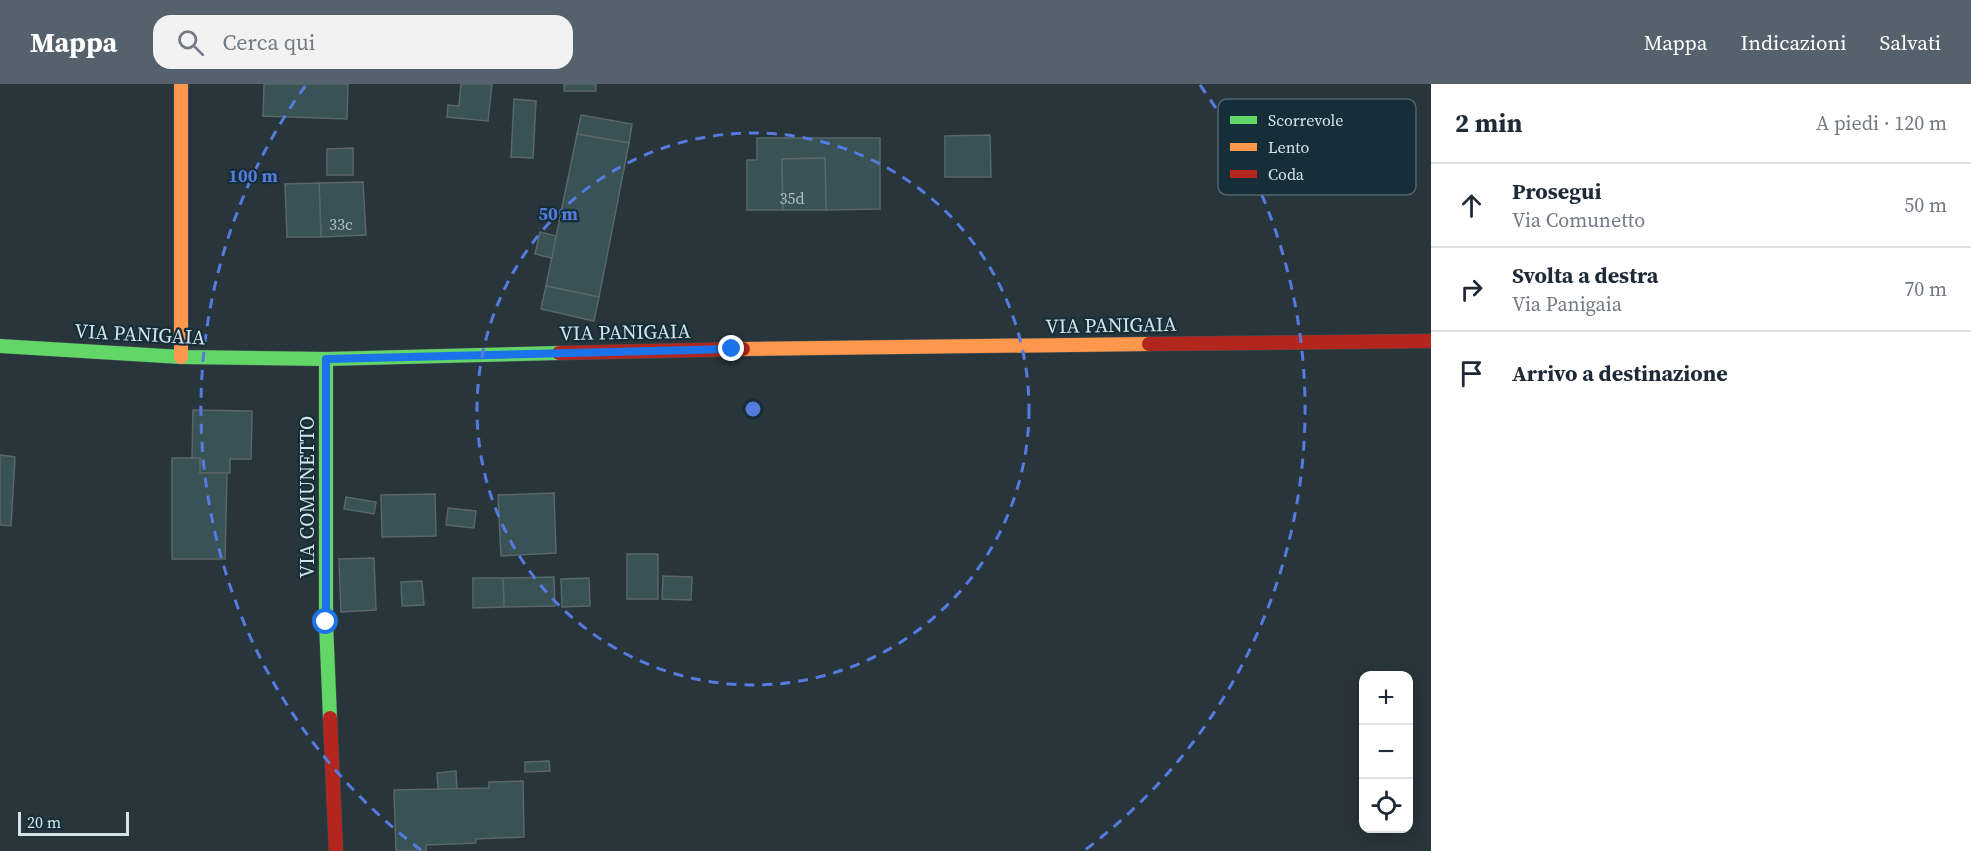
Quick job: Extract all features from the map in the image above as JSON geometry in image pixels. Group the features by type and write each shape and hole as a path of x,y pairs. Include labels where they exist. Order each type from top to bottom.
{"street":[{"path":"181,84 181,357"},
{"name":"VIA PANIGAIA","path":"0,346 181,357 326,359 732,349 1431,340"},
{"name":"VIA COMUNETTO","path":"326,359 326,622 336,851"}],"building":[{"path":"264,84 348,84 347,119 263,116"},
{"path":"461,84 492,84 488,121 447,117 448,105 459,106"},
{"path":"564,84 596,84 596,91 564,91"},
{"path":"514,99 536,101 533,158 511,157"},
{"path":"581,115 632,124 629,143 577,134"},
{"path":"577,134 629,143 599,297 546,286"},
{"path":"990,135 991,177 945,177 945,136"},
{"path":"757,138 880,138 880,209 826,210 825,158 782,159 783,210 747,210 747,160 757,160"},
{"path":"353,148 353,175 327,175 327,149"},
{"path":"825,158 826,210 783,210 782,159"},
{"path":"363,182 366,235 321,237 319,183"},
{"path":"319,183 321,237 287,237 285,184"},
{"path":"540,232 556,236 552,258 535,254"},
{"path":"546,286 599,297 594,321 541,309"},
{"path":"193,410 252,411 251,459 230,459 230,473 200,473 201,459 192,459"},
{"path":"0,455 15,457 11,526 0,525"},
{"path":"172,458 200,458 200,473 227,473 225,559 172,559"},
{"path":"554,493 556,553 501,556 498,495"},
{"path":"435,494 436,536 382,537 381,495"},
{"path":"346,497 376,502 374,514 344,509"},
{"path":"448,508 476,511 474,528 446,525"},
{"path":"627,554 658,554 658,599 627,599"},
{"path":"374,558 376,610 341,612 339,559"},
{"path":"663,576 692,577 691,600 662,599"},
{"path":"554,577 555,606 504,607 503,578"},
{"path":"473,578 503,578 504,607 473,608"},
{"path":"589,578 590,606 562,607 561,579"},
{"path":"422,581 424,605 402,606 401,582"},
{"path":"549,761 550,771 525,772 525,762"},
{"path":"456,771 457,789 438,789 437,773"},
{"path":"523,781 524,837 476,839 476,843 426,845 426,851 396,851 394,790 489,788 489,782"}],"traffic: fast":[{"path":"0,346 181,357 326,359 559,353"},
{"path":"326,359 326,622 330,718"}],"traffic: slow":[{"path":"181,84 181,357"},
{"path":"743,349 1149,344"}],"traffic: jam":[{"path":"1149,344 1431,341"},
{"path":"559,353 743,349"},
{"path":"330,718 336,851"}],"route":[{"path":"326,622 326,359 732,349"}]}
